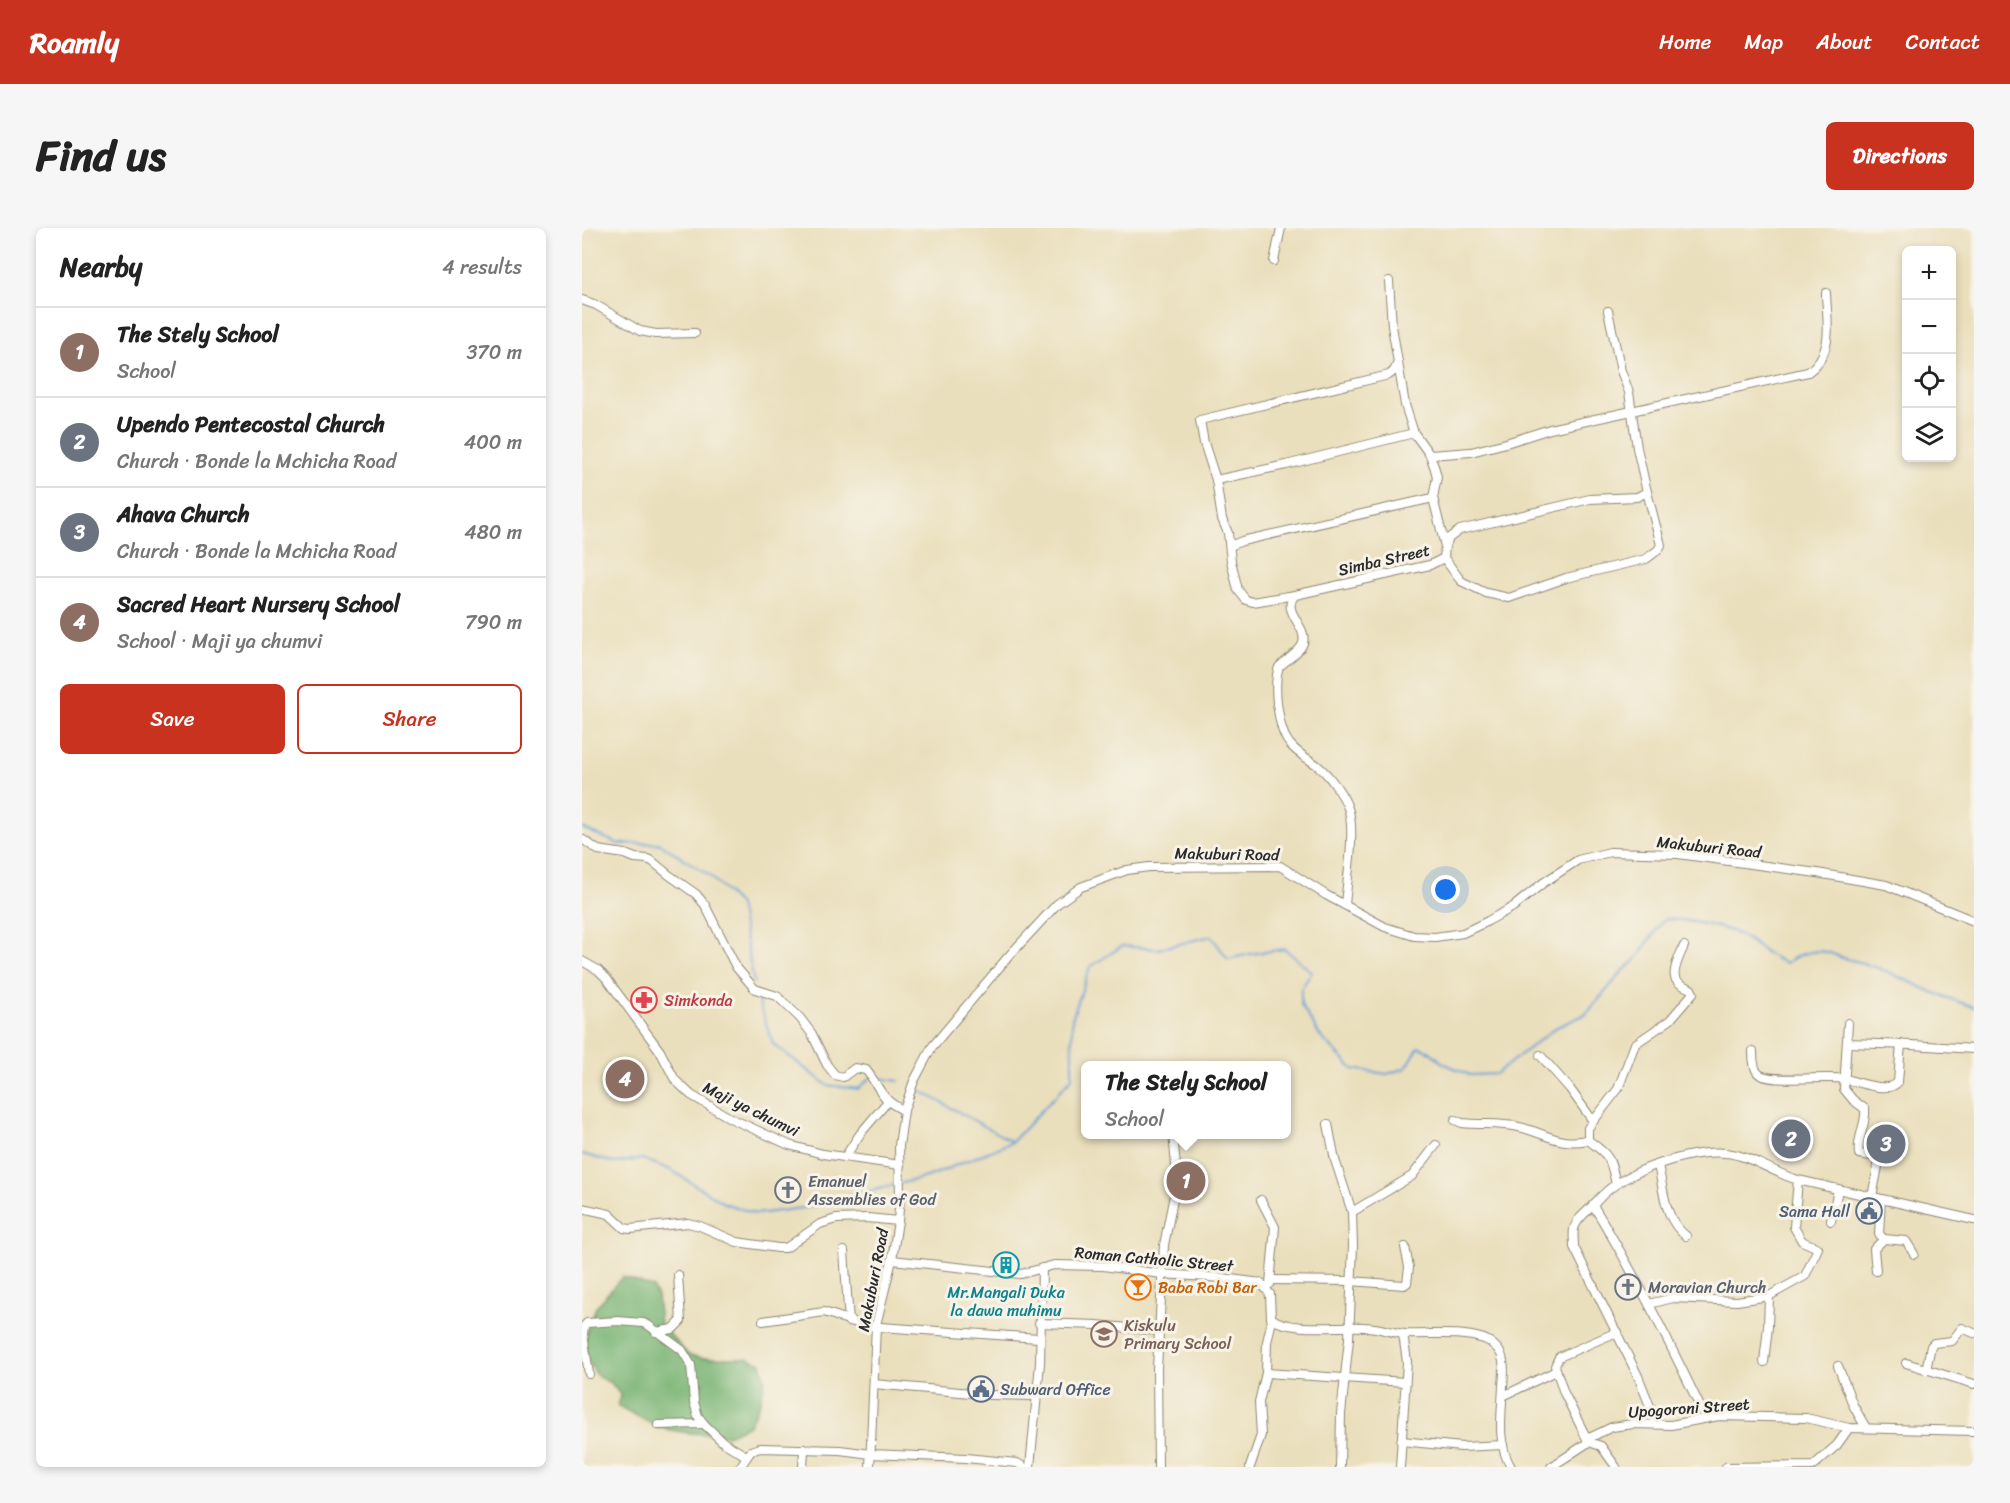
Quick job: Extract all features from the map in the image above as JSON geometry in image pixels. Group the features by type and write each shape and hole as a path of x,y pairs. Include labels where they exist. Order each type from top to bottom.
{"street":[{"path":"1274,261 1281,228"},
{"name":"Simba Street","path":"1230,546 1238,590 1246,600 1253,602 1430,565 1444,558 1445,546 1432,498 1437,477 1430,455 1414,433 1405,405 1392,326 1389,281"},
{"path":"1430,455 1471,452 1550,429 1808,372 1816,366 1826,349 1826,293"},
{"path":"582,300 596,305 640,331 656,334 695,333"},
{"path":"1444,558 1461,581 1486,593 1509,598 1566,578 1646,559 1658,550 1661,545 1637,448 1629,392 1621,371 1608,311"},
{"path":"1398,361 1396,368 1389,375 1200,420 1204,443 1216,480 1222,519 1230,546 1274,533 1432,498"},
{"path":"1216,480 1414,433"},
{"path":"1445,546 1449,538 1460,530 1590,499 1637,497 1647,492"},
{"path":"1295,595 1290,607 1304,635 1303,643 1300,650 1279,667 1276,679 1279,718 1288,742 1301,756 1319,766 1346,804 1350,818 1345,904"},
{"path":"582,839 598,850 647,859 696,894 705,904 733,963 751,986 777,996 800,1018 812,1034 827,1065 835,1075 843,1077 855,1068 866,1070 881,1094 904,1110"},
{"name":"Makuburi Road","path":"870,1467 876,1325 892,1260 900,1197 899,1146 904,1110 914,1081 932,1047 1000,966 1057,904 1081,887 1127,870 1149,867 1280,866 1326,895 1385,927 1414,936 1435,937 1463,933 1513,907 1543,883 1578,860 1610,852 1678,854 1886,885 1974,921"},
{"path":"1588,1140 1588,1128 1618,1089 1635,1044 1670,1020 1692,993 1691,989 1676,981 1675,978 1676,967 1684,946"},
{"name":"Maji ya chumvi","path":"582,961 598,969 660,1051 675,1080 691,1095 730,1118 789,1145 845,1157 900,1165"},
{"path":"1848,1023 1843,1079 1846,1093 1865,1109 1865,1120 1858,1151 1862,1155 1878,1157 1879,1161 1872,1197"},
{"path":"1847,1044 1901,1044 1974,1049"},
{"path":"1754,1051 1755,1069 1763,1077 1843,1079 1865,1085 1895,1086 1898,1082 1901,1044"},
{"path":"1540,1055 1570,1089 1593,1121"},
{"path":"845,1157 860,1134 888,1101"},
{"path":"1455,1120 1469,1124 1521,1127 1558,1141 1574,1143 1588,1140 1606,1153 1610,1159 1616,1184"},
{"path":"1328,1124 1335,1160 1352,1212 1353,1263 1350,1281 1350,1327 1341,1414 1340,1467"},
{"path":"1158,1467 1156,1394 1164,1245 1175,1176 1173,1139"},
{"path":"1352,1212 1412,1176 1436,1144"},
{"path":"1657,1424 1638,1376 1575,1247 1574,1229 1577,1222 1616,1184 1658,1165 1695,1154 1723,1153 1745,1157 1798,1180 1974,1220"},
{"path":"1658,1165 1670,1218 1677,1229 1686,1236"},
{"path":"1649,1304 1668,1298 1737,1301 1769,1296 1805,1276 1818,1248 1802,1241 1794,1227 1798,1180"},
{"path":"1831,1221 1838,1190"},
{"path":"1881,1199 1879,1234 1884,1239 1906,1241 1914,1254"},
{"path":"1250,1467 1261,1435 1259,1402 1266,1373 1267,1342 1272,1320 1270,1294 1275,1227 1272,1217 1260,1200"},
{"path":"1593,1205 1623,1255 1674,1350 1705,1417"},
{"path":"582,1208 609,1214 624,1228 688,1223 737,1242 778,1248 786,1248 820,1224 836,1219 867,1218 898,1221"},
{"path":"1876,1270 1874,1249 1884,1239"},
{"path":"1271,1280 1350,1281 1406,1285 1409,1267 1405,1247"},
{"path":"844,1251 849,1322"},
{"name":"Roman Catholic Street","path":"892,1260 1021,1274 1054,1265 1103,1266 1262,1283 1270,1294"},
{"path":"1030,1467 1037,1396 1042,1268"},
{"path":"656,1332 673,1329 681,1321 678,1275"},
{"path":"1764,1362 1769,1296"},
{"path":"764,1321 824,1312 866,1326 1039,1338"},
{"path":"1272,1320 1295,1326 1380,1328 1403,1334 1486,1339 1500,1354 1504,1369 1501,1422 1503,1445 1511,1467"},
{"path":"589,1374 583,1334 587,1323 608,1321 648,1325 682,1350 688,1359 693,1374 695,1410 704,1425 734,1450 746,1456"},
{"path":"1039,1323 1096,1324 1160,1331"},
{"path":"1926,1370 1934,1343 1952,1341 1962,1328 1974,1333"},
{"path":"1616,1467 1601,1446 1588,1440 1564,1393 1555,1366 1559,1357 1617,1332"},
{"path":"1400,1467 1407,1362 1403,1334"},
{"path":"1906,1363 1974,1384"},
{"path":"1838,1366 1853,1405 1866,1428"},
{"path":"1503,1396 1556,1371"},
{"path":"1266,1373 1405,1382"},
{"path":"874,1384 992,1395 1037,1396"},
{"name":"Upogoroni Street","path":"1551,1467 1588,1440 1611,1427 1681,1424 1705,1417 1795,1417 1849,1428 1974,1431"},
{"path":"658,1425 704,1425"},
{"path":"1726,1467 1813,1466 1837,1445 1849,1428"},
{"path":"1401,1441 1462,1447 1503,1445"},
{"path":"740,1467 751,1450 760,1448 840,1450 871,1454 966,1458 1017,1463 1024,1467"},
{"path":"803,1467 804,1450"}],"green space":[{"path":"622,1277 652,1287 657,1296 660,1324 689,1355 701,1358 748,1358 761,1363 765,1379 761,1400 749,1425 727,1435 689,1433 659,1428 618,1406 621,1396 612,1384 596,1375 582,1350 582,1345 596,1307"}],"waterway":[{"path":"582,828 619,844 659,843 709,875 739,905 754,983"},
{"path":"582,1154 615,1163 642,1159 671,1170 724,1203 756,1214 803,1208 930,1176 1012,1142 1072,1078 1072,1019 1090,967 1122,946 1158,949 1211,936 1228,959 1285,949 1312,972 1301,989 1301,1005 1320,1036 1353,1069 1387,1074 1406,1068 1419,1047 1429,1051 1443,1063 1470,1075 1496,1074 1555,1028 1586,1014 1624,970 1635,961 1664,919 1680,920 1731,931 1786,963 1807,953 1818,951 1832,953 1841,958 1877,968 1974,1007"},
{"path":"755,991 773,1044 827,1085 858,1089 870,1078"},
{"path":"876,1078 899,1081"},
{"path":"919,1090 1011,1141"}],"place":[{"name":"Simkonda","path":"644,1000"},
{"name":"Sacred Heart Nursery School","path":"625,1079"},
{"name":"Upendo Pentecostal Church","path":"1791,1139"},
{"name":"Ahava Church","path":"1886,1144"},
{"name":"The Stely School","path":"1186,1181"},
{"name":"Emanuel Assemblies of God","path":"788,1190"},
{"name":"Sama Hall","path":"1869,1211"},
{"name":"Mr.Mangali Duka la dawa muhimu","path":"1006,1265"},
{"name":"Baba Robi Bar","path":"1138,1287"},
{"name":"Moravian Church","path":"1628,1287"},
{"name":"Kiskulu Primary School","path":"1104,1334"},
{"name":"Subward Office","path":"981,1389"}]}
